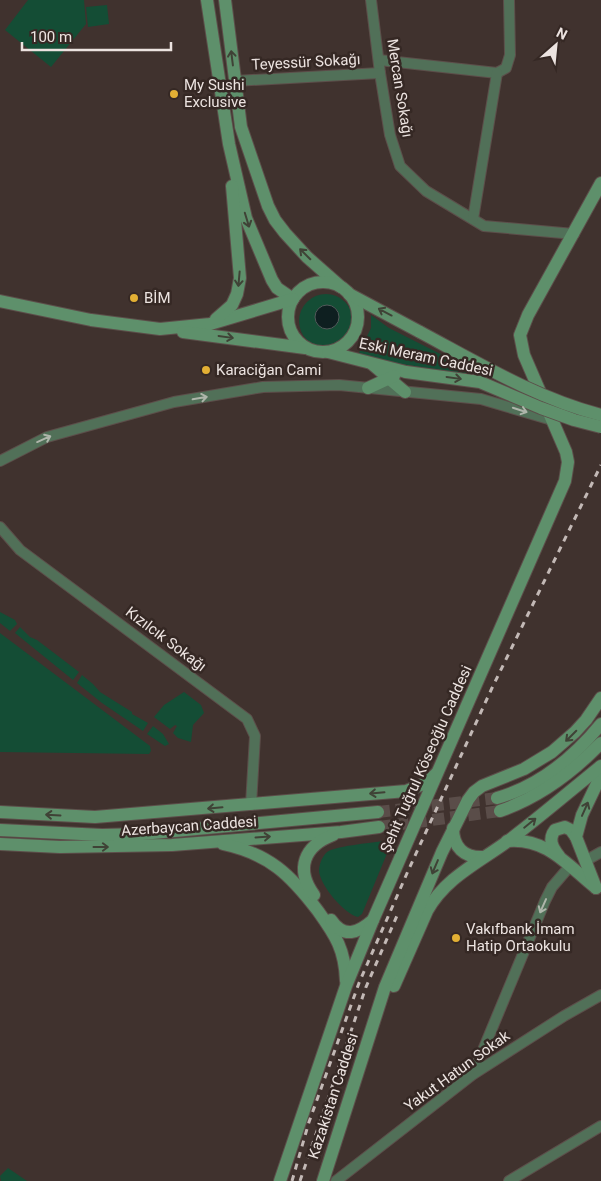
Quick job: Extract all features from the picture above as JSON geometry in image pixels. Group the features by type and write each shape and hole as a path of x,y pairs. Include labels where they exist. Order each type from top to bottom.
{"main road":[{"path":"207,0 229,144 240,278 237,294 232,305 210,324"},
{"path":"0,301 91,320 305,348 316,352 328,352 341,348 351,339 355,333 358,320 356,306 345,291 307,257 284,233 268,206 241,127 224,0"},
{"path":"229,144 246,218 252,234 277,288 293,299"},
{"name":"Şehit Tuğrul Köseoğlu Caddesi","path":"280,1181 346,986 437,772 565,481 568,462 566,452 524,355 520,335 528,315 601,183"},
{"path":"305,348 295,338 289,326 288,312 293,299 302,289 315,284 328,283 345,291"},
{"name":"Eski Meram Caddesi","path":"345,291 526,389 566,405 601,415"},
{"path":"160,329 210,324 293,299"},
{"name":"Eski Meram Caddesi","path":"328,352 406,372 480,382 541,408 601,427"},
{"path":"370,363 405,392"},
{"path":"368,388 406,372"},
{"path":"375,1021 391,971 453,828 468,800 476,790 486,784 524,770 552,752 586,720 601,698"},
{"path":"601,724 585,742 550,772 498,804 524,802 546,789 576,767 601,743"},
{"path":"375,1021 402,969 433,901 452,880 507,841 601,766"},
{"path":"0,812 95,817 406,791 426,783 437,772"},
{"path":"576,837 582,815 601,775"},
{"name":"Azerbaycan Caddesi","path":"0,830 102,835 142,834 378,812"},
{"name":"Azerbaycan Caddesi","path":"0,844 60,847 131,846 341,832 379,827"},
{"path":"558,856 551,842 554,832 558,828 565,827 571,830 576,837 584,861 598,891"},
{"path":"453,828 454,839 462,852 471,856 483,857"},
{"path":"341,832 325,838 314,846 305,861 305,879 314,896 340,930 355,932 373,920"},
{"path":"211,841 239,848 259,856 283,871 296,884 340,943 345,962 346,986"},
{"path":"507,841 530,842 558,856 598,891"},
{"name":"Kazakistan Caddesi","path":"323,1181 375,1021"}],"street":[{"name":"Mercan Sokağı","path":"371,0 390,135 400,166 426,191 484,226 574,234"},
{"path":"379,60 497,73 506,68 510,55 508,0"},
{"name":"Teyessür Sokağı","path":"235,80 380,73"},
{"path":"474,219 497,73"},
{"path":"0,461 47,437 174,402 263,387 339,385 481,398 552,420"},
{"name":"Kızılcık Sokağı","path":"0,527 20,550 247,719 255,736 252,805"},
{"path":"584,861 601,852"},
{"path":"472,1075 545,901 552,887 570,866"},
{"name":"Yakut Hatun Sokak","path":"339,1180 472,1075 564,1016 601,995"},
{"path":"509,1181 601,1126"}],"green space":[{"path":"28,0 84,0 86,24 51,67 5,30"},
{"path":"107,5 109,24 88,27 86,7"},
{"path":"321,294 331,294 341,298 349,306 353,321 349,336 341,344 331,348 321,348 311,344 303,336 299,326 299,316 303,306 311,298"},
{"path":"371,315 389,328 480,374 478,376 357,357 371,328"},
{"path":"0,612 15,620 17,624 10,631 0,623"},
{"path":"20,627 30,637 37,640 79,672 73,680 15,633"},
{"path":"0,633 150,746 151,751 149,754 0,752"},
{"path":"82,675 100,692 148,723 143,731 77,683"},
{"path":"184,692 201,705 204,713 193,725 191,742 178,738 173,733 177,726 175,725 170,729 154,717 164,705"},
{"path":"153,726 163,734 169,744 165,746 147,734"},
{"path":"383,841 388,851 362,914 358,917 352,915 328,891 320,877 319,871 322,859 326,853 336,848"},
{"path":"8,1168 27,1181 1,1181 0,1176"}],"shaded area":[{"path":"327,305 335,309 339,317 335,325 327,329 319,325 315,317 319,309"}],"tunnel":[{"path":"378,812 497,798"},
{"path":"379,827 500,811"}],"railway":[{"path":"292,1181 309,1122 359,983 492,688 601,465"},
{"path":"300,1181 366,987 399,911"}],"place":[{"name":"My Sushi Exclusive","path":"174,94"},
{"name":"BİM","path":"134,298"},
{"name":"Karaciğan Cami","path":"206,370"},
{"name":"Vakıfbank İmam Hatip Ortaokulu","path":"456,938"}]}
